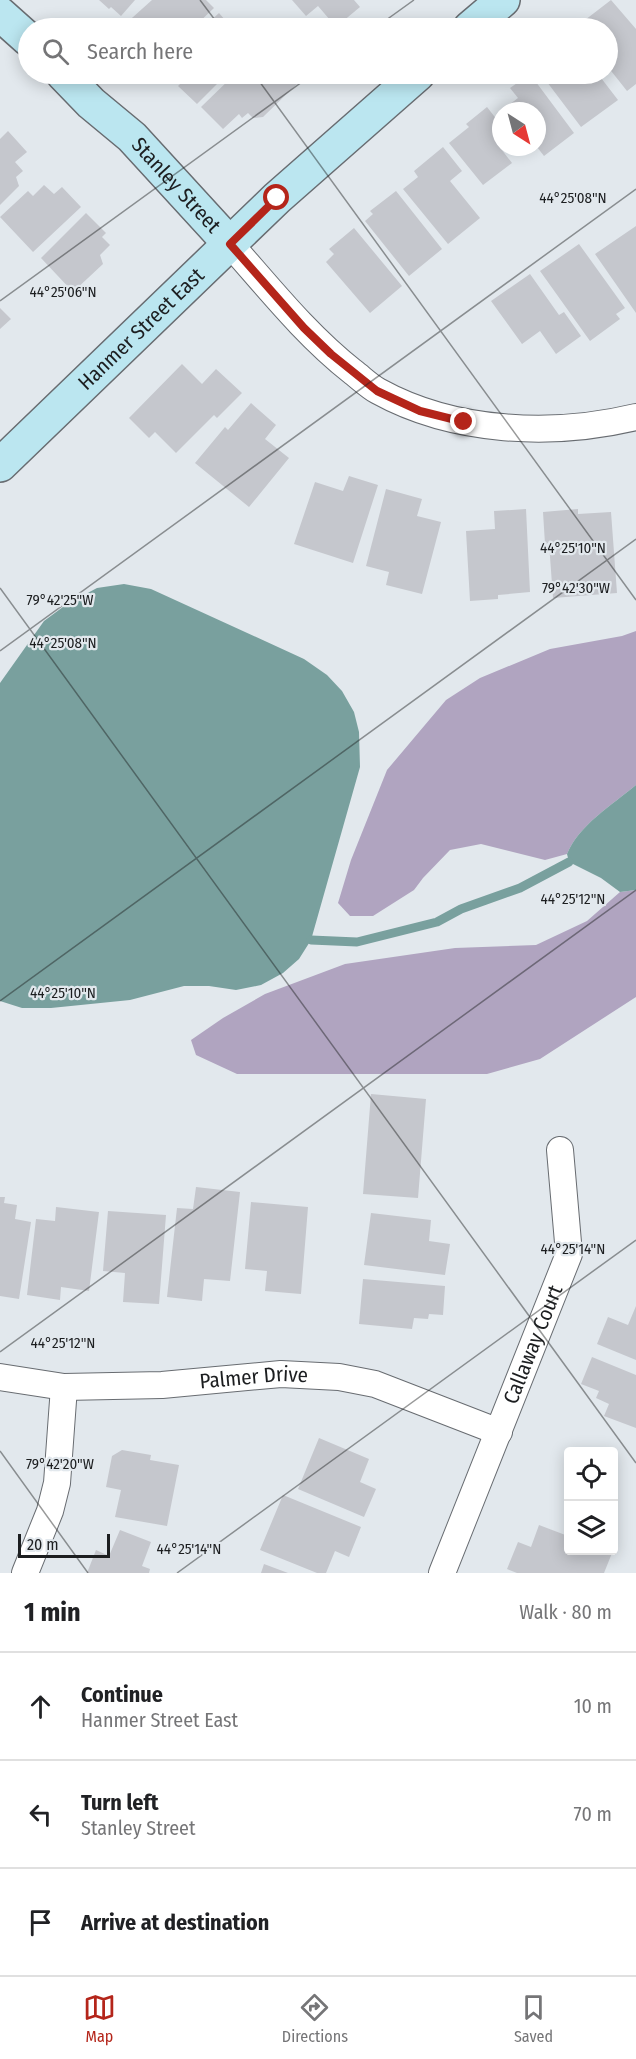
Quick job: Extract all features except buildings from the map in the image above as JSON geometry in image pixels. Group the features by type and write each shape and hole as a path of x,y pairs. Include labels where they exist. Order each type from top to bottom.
{"street":[{"path":"482,18 503,0"},
{"path":"0,14 18,30"},
{"name":"Stanley Street","path":"73,84 91,103 132,137 304,328 331,354 377,391 420,411 464,422 511,428 555,428 620,421 636,417"},
{"name":"Hanmer Street East","path":"0,465 310,168 407,84"},
{"name":"Callaway Court","path":"442,1573 568,1254 560,1150"},
{"name":"Palmer Drive","path":"0,1377 64,1387 162,1384 280,1374 309,1374 375,1384 499,1432"},
{"path":"25,1573 50,1511 57,1483 64,1387"}],"shaded area":[{"path":"124,584 151,589 304,659 327,675 342,691 354,712 359,732 360,767 311,940 299,959 283,973 261,985 236,990 209,986 184,986 130,1000 51,1008 22,1008 0,1001 0,683 44,621 67,604 97,588"},
{"path":"636,631 636,785 579,834 567,854 545,860 481,844 450,850 414,890 373,916 350,916 338,903 351,860 387,770 446,700 480,678 550,649 622,636"},
{"path":"636,785 636,890 620,892 601,878 569,862 567,854 579,834 588,825"},
{"path":"636,890 636,997 540,1059 487,1074 237,1074 196,1055 191,1040 223,1018 265,994 345,964 455,948 536,945 587,921 620,892"}],"waterway":[{"path":"311,940 357,942 437,922 461,909 520,888 569,862"}],"route":[{"path":"277,198 230,244 304,328 331,354 377,391 420,411 464,422"}]}
